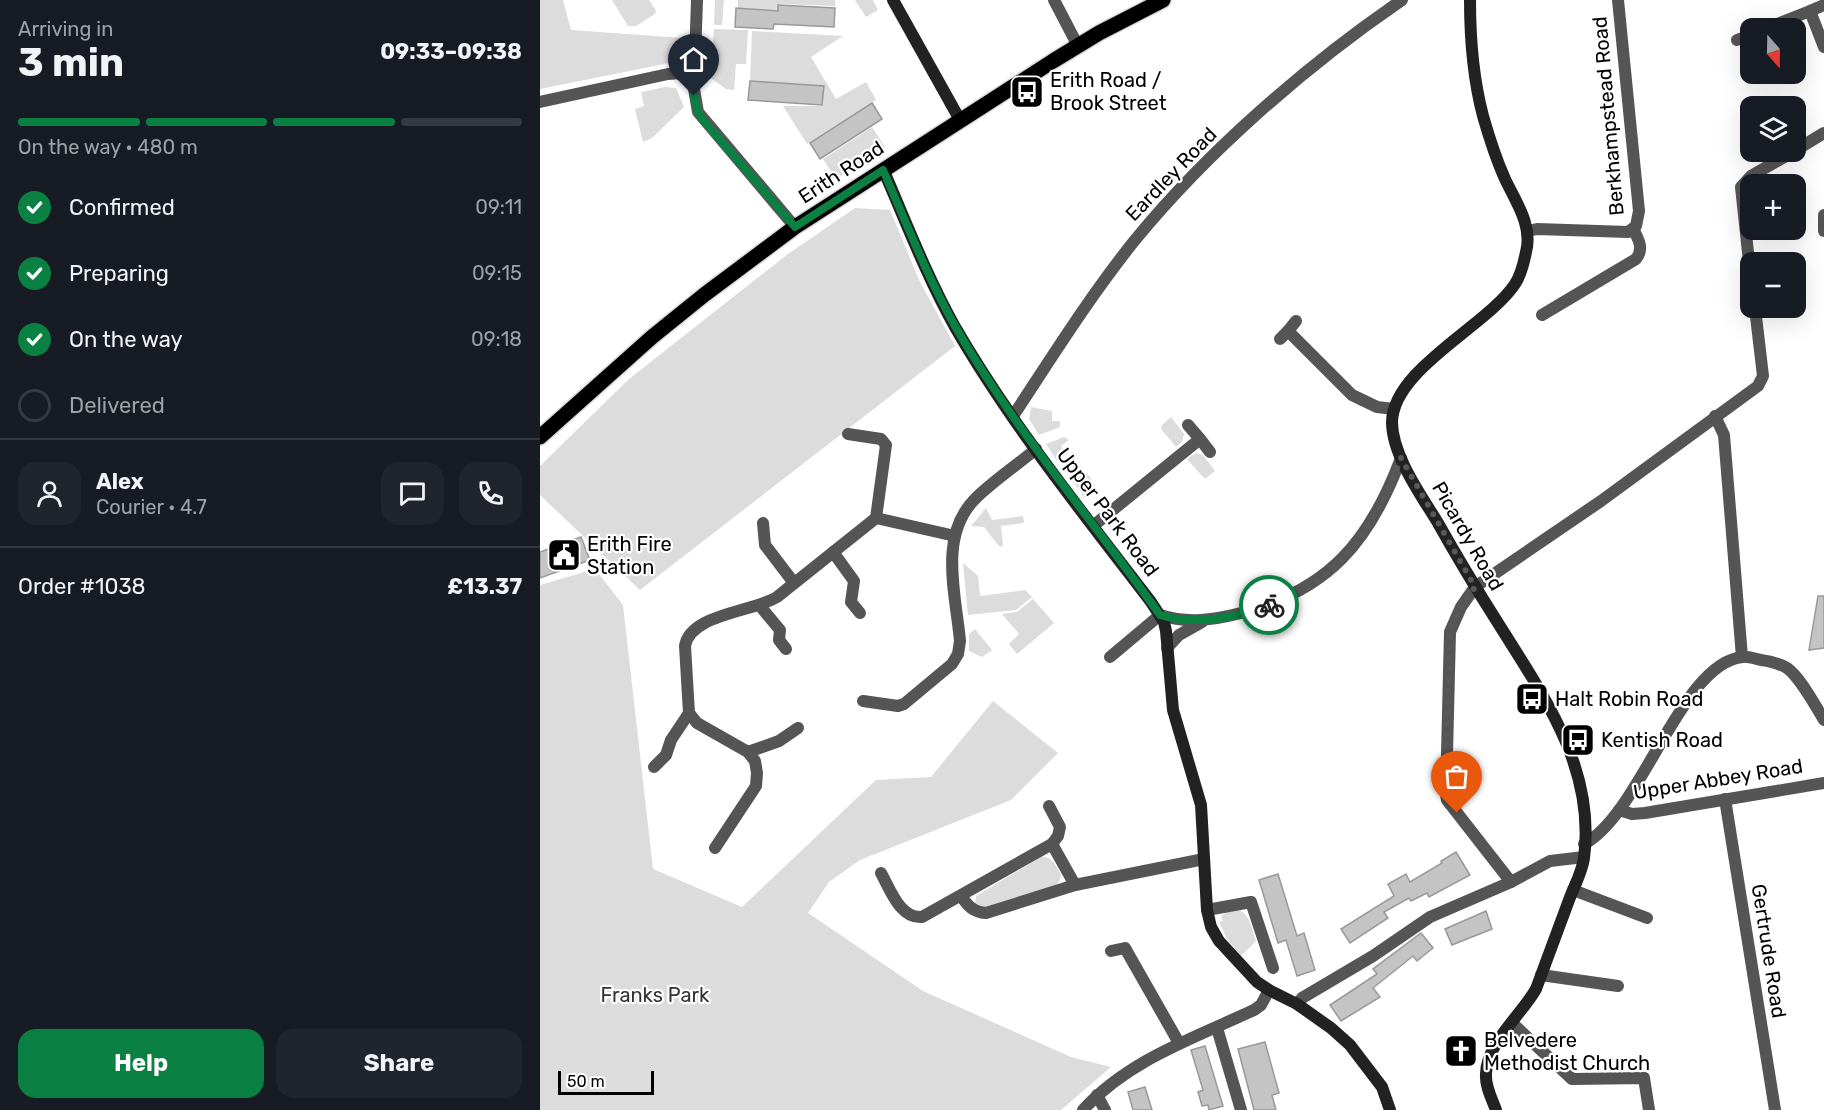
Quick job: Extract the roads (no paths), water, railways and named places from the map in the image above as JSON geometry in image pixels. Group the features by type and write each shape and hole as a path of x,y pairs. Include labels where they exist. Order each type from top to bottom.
{"main road":[{"name":"Erith Road","path":"540,436 652,337 795,227 1078,46 1163,0"}],"street":[{"path":"697,0 695,103 703,120 795,227"},
{"path":"893,0 960,120"},
{"path":"1054,0 1078,46"},
{"name":"Eardley Road","path":"1013,416 1117,263 1185,185 1235,135 1298,78 1362,27 1402,0"},
{"path":"1288,330 1352,395 1377,407 1394,410 1414,376 1504,298 1517,281 1527,249 1528,231 1504,177 1483,116 1473,68 1470,0"},
{"name":"Berkhampstead Road","path":"1528,231 1546,229 1622,232 1636,226 1639,210 1618,0"},
{"path":"1792,18 1824,5"},
{"path":"1810,11 1824,47"},
{"path":"540,102 668,74 694,72"},
{"path":"1806,144 1824,133"},
{"path":"1748,252 1741,187 1751,176 1775,162"},
{"name":"Upper Park Road","path":"883,170 931,281 988,380 1036,449 1160,615 1166,631 1173,710 1201,805 1207,910 1211,927 1219,941 1252,977 1331,1028 1355,1051 1382,1087 1390,1110"},
{"path":"1824,215 1824,231"},
{"path":"1542,315 1636,259 1641,254 1641,246 1633,229"},
{"path":"1511,882 1447,800 1445,790 1450,632 1461,607 1475,587 1601,501 1758,386 1763,376 1756,318"},
{"name":"Picardy Road","path":"1394,410 1392,422 1394,439 1401,458 1475,587 1547,701 1566,739 1583,805 1586,831 1584,850 1573,890 1529,1001 1493,1050 1486,1074 1496,1110"},
{"path":"1715,416 1724,435 1742,657"},
{"path":"1188,425 1210,452"},
{"path":"716,848 756,786 757,773 755,761 748,752 697,723 689,713 686,638 695,628 706,622 760,606 777,597 876,518 886,445 881,439 848,434"},
{"path":"1093,526 1200,439"},
{"path":"863,701 898,706 904,704 952,664 960,641 952,556 955,536 963,513 975,499 1036,449"},
{"path":"1110,657 1160,615 1180,620 1204,621 1266,607 1299,592 1327,573 1345,556 1372,521 1386,495 1401,458"},
{"path":"876,518 955,536"},
{"path":"763,523 765,545 794,583"},
{"path":"833,552 854,581 851,602 860,613"},
{"path":"760,606 780,630 779,640 786,649"},
{"path":"1167,648 1179,635 1204,621"},
{"path":"1297,1004 1302,998 1373,956 1430,917 1511,882 1550,861 1584,850 1619,810 1682,707 1702,682 1722,664 1742,657 1766,661 1786,668 1795,676 1824,720"},
{"path":"654,767 666,755 671,740 689,713"},
{"path":"748,752 779,741 798,728"},
{"name":"Upper Abbey Road","path":"1619,810 1632,814 1645,813 1824,783"},
{"name":"Gertrude Road","path":"1725,799 1775,1110"},
{"path":"881,873 904,911 915,918 922,917 1052,844 1058,836 1060,827 1049,806"},
{"path":"1052,844 1075,885"},
{"path":"961,896 976,912 986,913 1075,885 1204,859"},
{"path":"1573,890 1647,918"},
{"path":"1207,910 1251,902 1273,968"},
{"path":"1111,951 1125,948 1179,1043"},
{"path":"1541,975 1618,986"},
{"path":"1083,1110 1096,1095 1125,1074 1179,1043 1254,1011 1261,1005 1269,990"},
{"path":"1512,1023 1572,1079 1644,1078 1649,1110"},
{"path":"1217,1028 1241,1110"},
{"path":"1096,1095 1105,1110"}],"place":[{"name":"Erith Road / Brook Street","path":"1027,92"},
{"name":"Erith Fire Station","path":"564,555"},
{"name":"Halt Robin Road","path":"1532,699"},
{"name":"Kentish Road","path":"1578,740"},
{"name":"Belvedere Methodist Church","path":"1461,1051"}],"park label":[{"name":"Franks Park","path":"655,995"}]}
